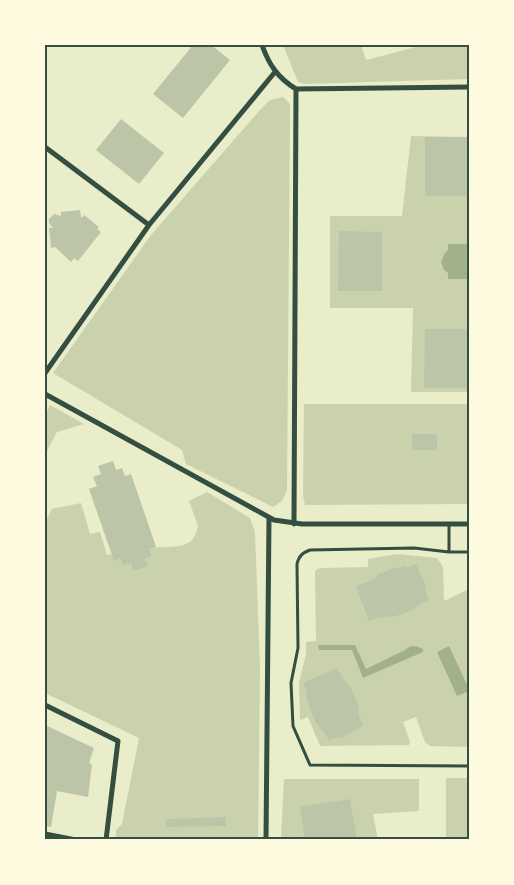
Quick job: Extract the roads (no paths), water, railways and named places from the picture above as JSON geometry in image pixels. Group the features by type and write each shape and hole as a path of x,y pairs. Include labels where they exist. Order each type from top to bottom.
{"street":[{"path":"262,45 267,60 275,72 296,89 469,87"},
{"path":"45,373 149,225 275,72"},
{"path":"294,524 296,89"},
{"path":"45,147 149,225"},
{"path":"45,394 269,518 294,524 469,524"},
{"path":"266,840 269,518"},
{"path":"45,705 118,741 106,840"},
{"path":"45,834 76,840"}],"lane":[{"path":"448,523 448,552"},
{"path":"469,552 414,548 310,550 300,556 297,564 297,657 291,683 293,726 310,765 469,766"}]}
